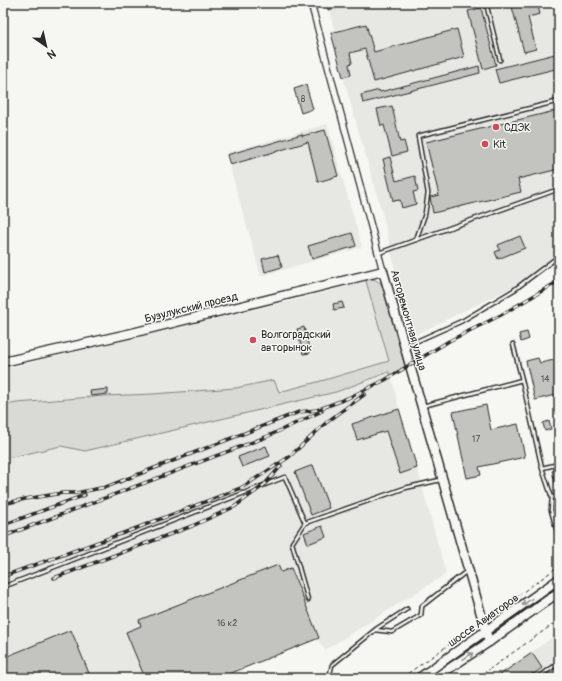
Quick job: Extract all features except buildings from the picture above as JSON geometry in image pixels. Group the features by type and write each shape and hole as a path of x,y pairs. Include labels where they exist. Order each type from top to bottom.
{"main road":[{"name":"Авторемонтная улица","path":"383,271 489,642"},
{"name":"Бузулукский проезд","path":"3,362 132,333 383,271"},
{"name":"шоссе Авиаторов","path":"419,678 559,579"},
{"name":"шоссе Авиаторов","path":"435,678 559,592"}],"street":[{"name":"Авторемонтная улица","path":"311,3 383,271"}],"lane":[{"path":"486,3 500,60"},
{"path":"416,240 425,214 428,193 418,136 559,101"},
{"path":"378,253 559,189"},
{"path":"405,346 462,320 514,290 559,256"},
{"path":"513,344 542,468 552,498 551,510 559,538"},
{"path":"422,407 522,380"},
{"path":"542,468 559,464"},
{"path":"3,587 285,477 305,523"},
{"path":"308,600 292,543 305,523 404,488 443,480"},
{"path":"552,498 559,495"},
{"path":"375,630 392,632 422,615 422,606 468,569"},
{"path":"329,678 332,665 375,630 407,609"},
{"path":"537,678 559,663"}],"path":[{"path":"477,678 559,620"},
{"path":"405,674 407,678"}],"shaded area":[{"path":"327,3 559,3 559,252 517,285 411,337 382,212 343,77 335,32"},
{"path":"327,124 362,247 261,276 226,153"},
{"path":"368,279 376,280 383,286 405,366 391,375 389,372 336,392 85,451 61,446 3,459 3,405 104,396 236,388 274,380 279,392 389,361 366,281"},
{"name":"Волгоградский авторынок","path":"366,281 389,361 279,392 274,380 236,388 104,396 3,405 3,369 303,298"},
{"path":"389,372 446,574 325,650 317,639 219,678 3,678 3,459 61,446 85,451 336,392"},
{"path":"559,633 559,678 494,678"}],"railway":[{"path":"3,504 25,499 63,493 76,493 106,487 299,412 317,410 348,398 385,380 449,341 501,315 559,281"},
{"path":"4,576 129,531 241,488 289,457 327,422 365,394"},
{"path":"7,535 266,437 322,411"},
{"path":"54,578 192,526 234,507 264,485 281,466"},
{"path":"3,525 85,495"}],"place":[{"name":"СДЭК","path":"496,127"},
{"name":"Kit","path":"485,144"},
{"name":"Волгоградский авторынок","path":"253,340"}]}
